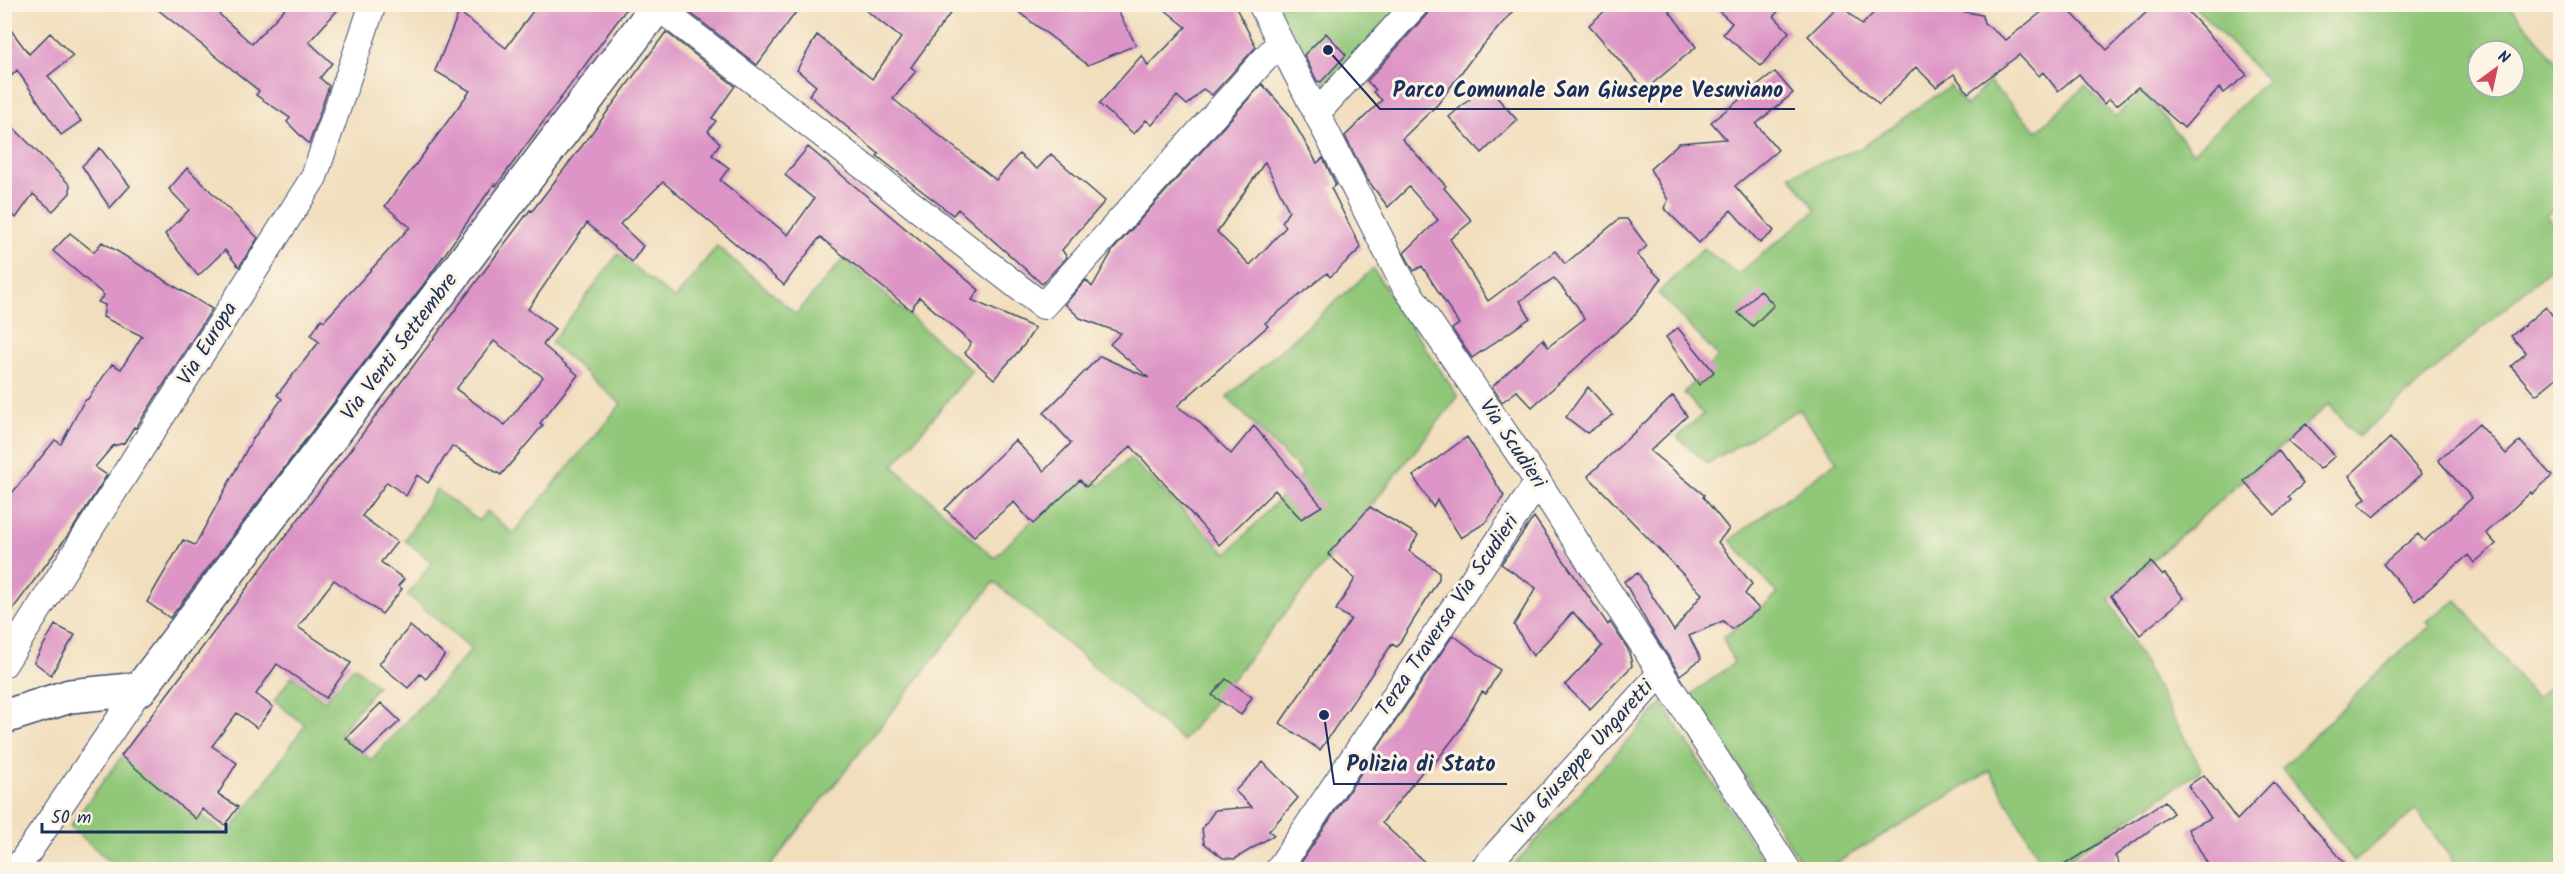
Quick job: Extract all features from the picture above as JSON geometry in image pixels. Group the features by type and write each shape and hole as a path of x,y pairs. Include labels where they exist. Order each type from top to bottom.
{"main road":[{"name":"Via Venti Settembre","path":"140,689 659,6"},
{"path":"4,717 70,696 140,689"}],"street":[{"name":"Via Europa","path":"4,664 314,177 373,4"},
{"name":"Via Scudieri","path":"1261,4 1404,285 1538,482 1788,870"},
{"path":"1317,113 1416,4"},
{"path":"659,6 1042,306 1280,42"},
{"name":"Terza Traversa Via Scudieri","path":"1278,870 1538,482"},
{"name":"Via Giuseppe Ungaretti","path":"1482,870 1661,673"},
{"path":"16,870 140,689"}],"green space":[{"path":"1272,5 1404,5 1319,96"},
{"path":"2193,5 2509,5 2560,66 2560,205 2547,216 2560,232 2560,260 2358,437 2329,404 2109,599 2202,770 2053,869 2045,869 1990,771 1826,869 1806,869 1691,695 1734,663 1723,638 1778,594 1730,540 1837,461 1799,409 1708,463 1677,437 1703,414 1684,393 1718,356 1658,293 1703,248 1738,274 1816,210 1790,175 1861,148 1950,86 1966,106 1989,82 2037,131 2085,86 2115,117 2143,91 2193,153 2267,80"},
{"path":"717,246 796,314 844,258 972,371 893,466 994,558 1086,467 1099,486 1130,458 1227,554 1303,474 1227,397 1373,269 1458,397 1183,741 994,582 768,869 118,869 70,826 122,756 228,835 305,725 274,701 292,676 325,701 354,666 377,686 340,733 371,760 472,649 408,595 432,562 405,540 436,489 479,521 486,511 513,533 621,404 551,343 618,254 675,299"},
{"path":"2457,600 2535,698 2560,680 2560,869 2459,869 2416,810 2354,861 2282,768 2396,655 2429,627 2426,621"},
{"path":"1662,703 1768,869 1510,869"}],"building":[{"path":"151,4 208,4 252,44 289,4 343,4 309,42 332,63 320,78 329,86 309,144 287,122 290,118 256,95 259,91"},
{"path":"538,4 630,4 496,186 494,184 423,285 170,618 147,602 183,540 195,545 252,440 282,399 277,395 319,342 311,335 321,319 324,321 410,227 385,206 470,91 435,71 459,12 506,48"},
{"path":"679,4 802,4 757,65"},
{"path":"858,4 957,4 911,67 916,71 893,99 996,180 1019,154 1037,169 1051,154 1105,201 1062,250 1067,257 1042,284 958,209 953,215 877,156 879,154 809,95 816,86 797,70 817,35 872,79 901,38"},
{"path":"1008,4 1114,4 1136,45 1088,65"},
{"path":"1158,4 1234,4 1256,47 1212,95 1203,89 1187,105 1177,96 1152,125 1146,120 1134,134 1099,104 1142,55 1148,66 1186,27"},
{"path":"1431,4 1519,4 1472,58 1438,104 1402,139 1446,186 1444,188 1472,221 1450,239 1488,301 1555,251 1565,264 1619,219 1627,219 1647,246 1637,255 1661,279 1633,317 1532,407 1517,391 1502,402 1492,387 1543,339 1548,347 1584,319 1577,306 1554,278 1520,301 1530,318 1472,358 1452,329 1459,324 1422,266 1414,271 1404,253 1438,220 1409,187 1388,207 1367,179 1345,136 1382,100 1373,92 1376,90 1367,81 1427,14"},
{"path":"1613,4 1664,4 1696,47 1645,90 1589,25"},
{"path":"1711,4 1784,4 1774,16 1789,32 1761,66 1723,34 1732,23"},
{"path":"1840,4 1862,25 1882,4 1946,4 1950,9 1982,15 1984,23 2006,40 2052,4 2063,4 2107,50 2155,4 2181,4 2247,75 2224,93 2219,88 2184,128 2138,87 2117,105 2109,99 2104,104 2079,74 2058,91 2043,72 2039,76 2019,55 1968,93 1954,74 1936,87 1916,67 1879,105 1808,36"},
{"path":"4,21 29,54 50,33 73,56 48,76 81,121 61,135 17,70 4,84"},
{"path":"666,32 735,86 712,118 716,121 708,131 720,143 712,155 729,168 720,180 788,235 814,199 785,175 808,147 979,290 972,300 1035,328 1024,345 994,379 965,353 971,343 919,297 911,310 820,237 784,285 663,182 620,224 643,246 632,262 587,223 528,309 555,329 543,345 578,375 540,423 543,425 501,475 452,446 428,483 417,475 406,496 387,482 362,516 397,542 381,562 404,579 398,586 402,589 382,614 334,580 298,627 351,663 326,698 277,664 256,694 273,707 257,728 237,713 212,746 237,763 218,794 238,807 225,825 202,809 196,819 121,756 530,210 532,211","holes":["494,341 543,377 505,425 456,389"]},
{"path":"1326,33 1346,55 1321,82 1317,81 1304,55"},
{"path":"1775,72 1793,93 1756,124 1778,150 1735,186 1774,231 1760,243 1731,210 1699,243 1664,208 1668,200 1650,169 1679,143 1726,139 1711,122"},
{"path":"1262,84 1289,114 1317,163 1323,158 1336,185 1331,188 1361,248 1330,277 1327,273 1265,323 1268,326 1177,406 1198,421 1231,454 1254,426 1322,506 1301,519 1275,490 1219,545 1131,446 1086,487 1080,480 1033,524 1014,502 974,536 945,509 1015,440 1044,471 1071,443 1044,413 1100,356 1149,378 1110,344 1121,333 1080,318 1065,304 1086,280 1092,287 1113,250","holes":["1265,162 1289,211 1282,222 1286,227 1250,265 1217,232"]},
{"path":"1486,85 1517,120 1482,153 1449,117"},
{"path":"4,118 70,185 70,193 53,211 33,194 16,218 4,208"},
{"path":"100,148 130,186 110,208 82,166"},
{"path":"187,168 258,238 239,267 225,250 198,276 165,234 189,210 169,189"},
{"path":"70,233 94,252 102,242 212,309 136,428 134,427 124,443 113,446 95,467 107,475 74,527 4,621 4,503 55,440 61,444 84,401 88,399 112,364 121,369 142,336 103,317 105,305 98,302 104,295 53,251"},
{"path":"1760,290 1774,305 1753,326 1738,313"},
{"path":"2546,307 2560,325 2560,375 2536,395 2511,366 2526,353 2511,336"},
{"path":"1678,328 1714,372 1699,385 1666,337"},
{"path":"1588,387 1613,415 1587,433 1566,417"},
{"path":"1673,396 1687,416 1650,451 1704,495 1703,497 1729,529 1718,542 1752,584 1745,594 1759,609 1732,629 1723,621 1689,636 1701,659 1680,675 1624,581 1638,573 1674,631 1702,594 1588,476"},
{"path":"2306,424 2335,456 2320,469 2288,441"},
{"path":"2479,424 2506,454 2520,441 2552,476 2486,533 2496,544 2474,563 2468,555 2415,601 2383,564 2418,534 2424,541 2472,498 2438,460"},
{"path":"1467,437 1504,496 1485,523 1461,538 1437,500 1433,507 1413,476"},
{"path":"2390,438 2422,474 2374,517 2359,504 2366,498 2349,476"},
{"path":"2278,450 2303,484 2288,497 2291,500 2275,515 2244,481"},
{"path":"1370,507 1418,535 1409,551 1439,572 1439,579 1397,647 1392,644 1320,750 1280,723 1351,619 1336,610 1355,579 1328,554"},
{"path":"1534,517 1608,625 1610,622 1628,649 1632,666 1590,709 1565,685 1602,646 1573,612 1533,656 1514,625 1536,588 1501,564"},
{"path":"2151,562 2162,575 2165,574 2184,598 2140,635 2111,596"},
{"path":"55,625 75,635 51,675 34,662"},
{"path":"410,626 445,655 426,679 420,674 408,688 379,664"},
{"path":"1453,635 1500,670 1486,694 1482,692 1460,730 1434,764 1428,764 1382,823 1433,870 1296,870"},
{"path":"1226,679 1252,697 1241,715 1212,695"},
{"path":"381,703 400,721 364,755 346,738"},
{"path":"1263,762 1298,798 1269,831 1274,835 1235,859 1223,858 1204,843 1202,829 1215,810 1252,807 1235,791"},
{"path":"2204,775 2237,820 2273,782 2351,870 2211,870 2188,829 2211,818 2188,786"},
{"path":"2165,801 2173,813 2115,856 2123,870 2056,870"}],"place":[{"name":"Parco Comunale San Giuseppe Vesuviano","path":"1328,50"},
{"name":"Polizia di Stato","path":"1324,715"}]}
